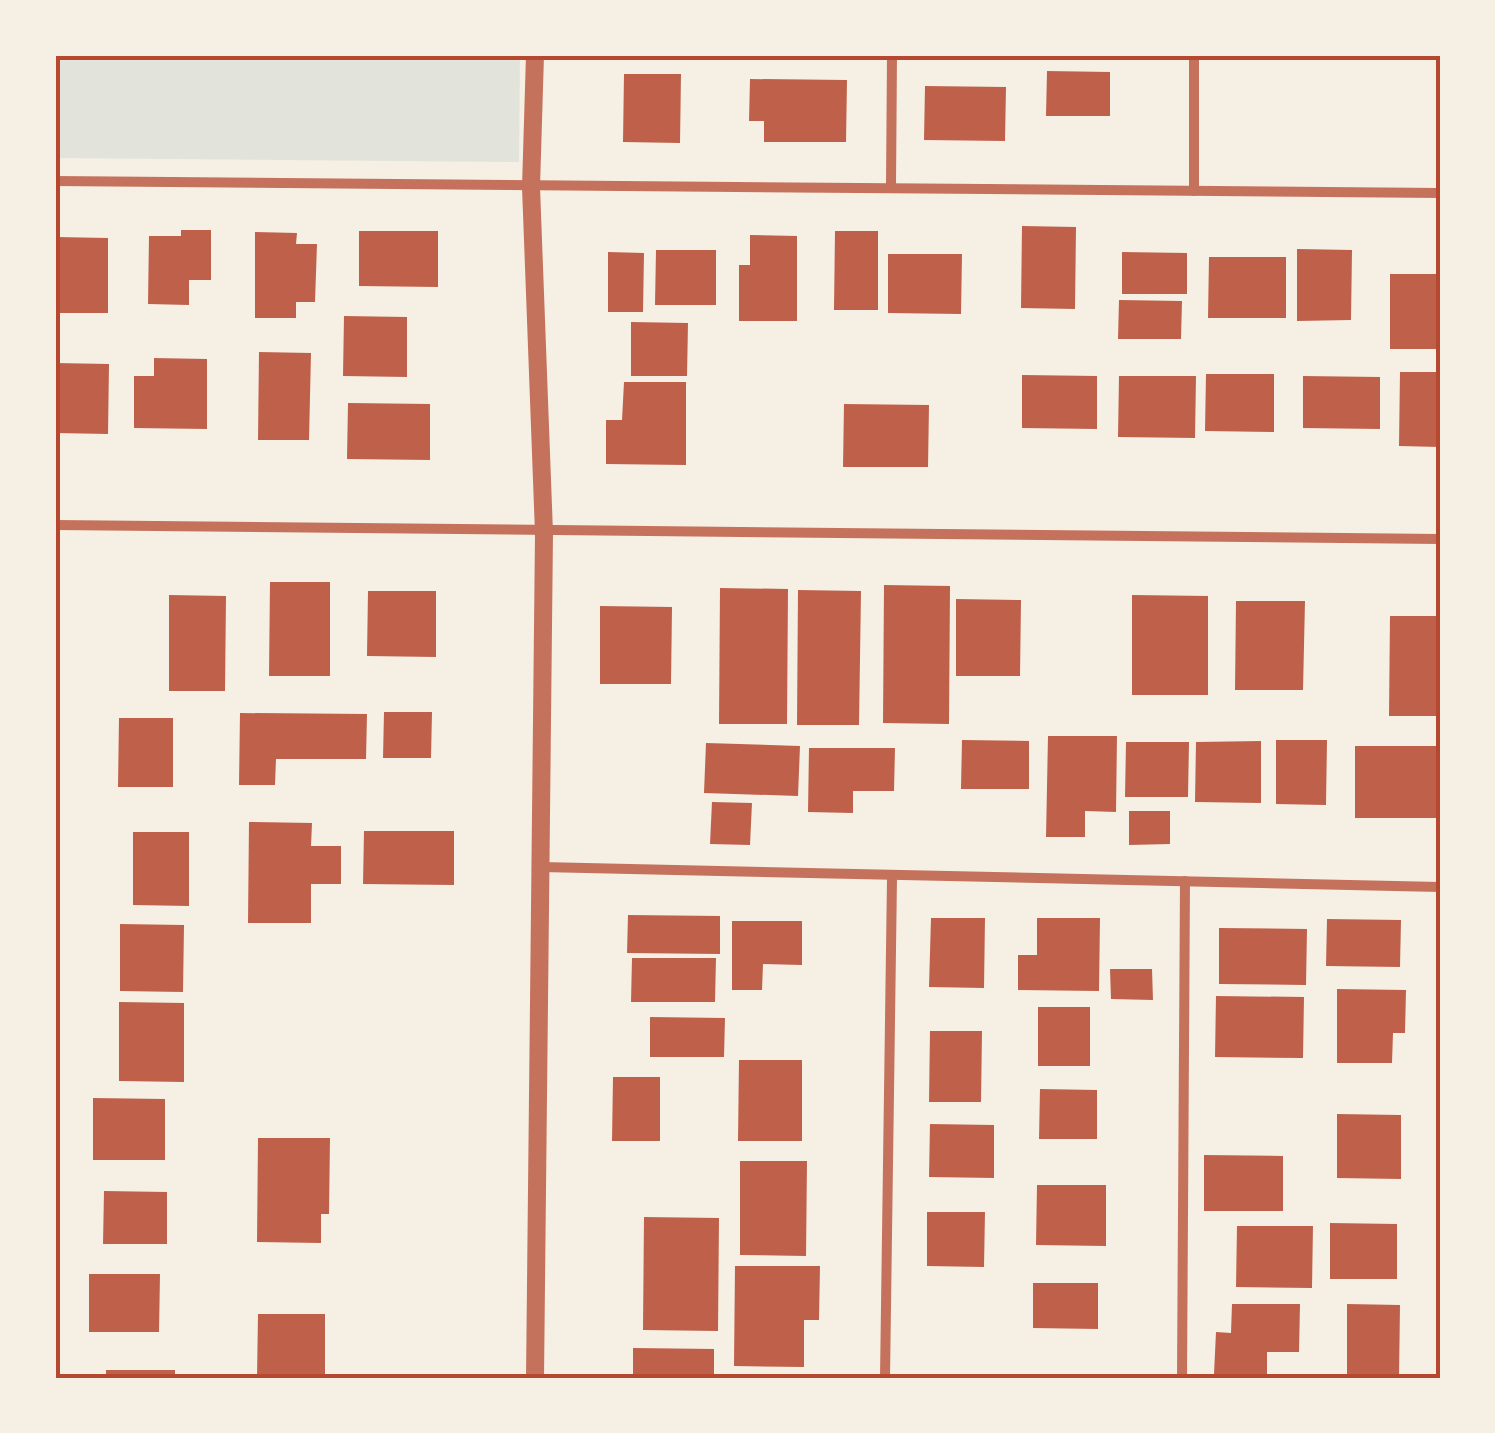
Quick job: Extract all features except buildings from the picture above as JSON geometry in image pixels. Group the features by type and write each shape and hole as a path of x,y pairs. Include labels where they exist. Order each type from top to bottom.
{"street":[{"path":"535,55 531,187 544,533 535,1378"},
{"path":"891,186 892,55"},
{"path":"1194,55 1194,190"},
{"path":"55,181 1440,193"},
{"path":"55,525 544,533 1440,539"},
{"path":"541,868 1440,887"},
{"path":"885,1378 892,878"},
{"path":"1182,1378 1185,881"}],"shaded area":[{"path":"55,55 520,55 519,162 55,158"}]}
